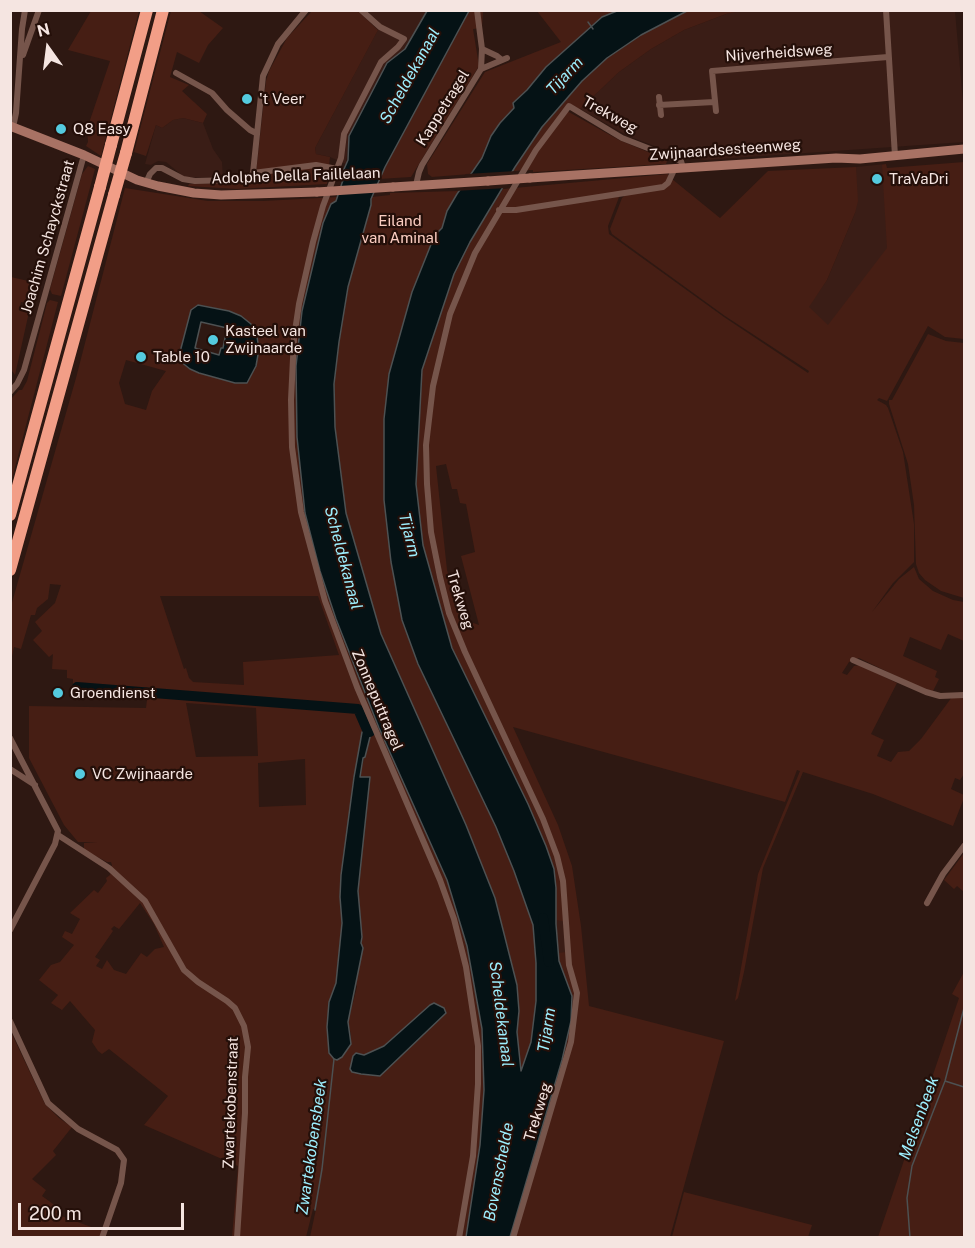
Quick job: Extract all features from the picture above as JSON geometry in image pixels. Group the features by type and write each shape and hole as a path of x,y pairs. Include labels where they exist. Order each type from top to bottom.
{"highway":[{"path":"10,515 147,10"},
{"path":"10,570 126,153 163,10"}],"main road":[{"name":"Adolphe Della Faillelaan","path":"12,126 147,183 194,193 221,195 317,192 488,181"},
{"name":"Zwijnaardsesteenweg","path":"488,181 895,156 964,149"}],"street":[{"path":"12,126 16,113 25,10"},
{"path":"20,62 39,10"},
{"path":"253,173 260,92 268,64 282,39 306,10"},
{"name":"Zonneputtragel","path":"361,10 380,27 404,39 381,62 344,134 341,158 313,242 296,322 291,400 296,476 306,536 328,611 357,687 443,887 466,968 478,1046 478,1098 473,1161 459,1238"},
{"path":"477,10 482,50 481,69"},
{"path":"886,10 895,156"},
{"name":"Kappetragel","path":"416,185 418,172 481,69 504,59 482,50"},
{"name":"Nijverheidsweg","path":"716,111 712,70 888,57"},
{"path":"176,73 212,93 227,110 256,133"},
{"path":"659,97 661,115"},
{"path":"659,105 714,102"},
{"name":"Trekweg","path":"513,1238 571,1042 577,993 569,965 563,881 559,863 543,819 468,660 449,612 433,544 428,507 426,465 431,395 445,332 468,269 499,210 549,130 568,106 622,138 681,161 679,168"},
{"name":"Joachim Schayckstraat","path":"10,392 24,370 84,155"},
{"path":"147,183 150,174 156,168 162,168 189,181 233,180 250,176 253,173 316,165 337,169"},
{"path":"499,210 516,210 667,185 679,168"},
{"path":"853,660 940,696 963,695 964,686"},
{"path":"10,738 57,826 58,835 10,930"},
{"path":"10,769 35,785"},
{"name":"Zwartekobenstraat","path":"58,835 109,868 145,901 183,970 235,1008 244,1026 248,1047 244,1077 245,1113 237,1238"},
{"path":"927,903 964,846"},
{"path":"10,1021 48,1102 78,1129 117,1150 124,1160 121,1183 102,1238"}],"shaded area":[{"path":"740,10 955,11 964,114 964,142 705,160 673,153 628,136 580,109 619,72 651,49 684,30"},
{"path":"367,11 427,11 405,49 387,63 349,136 346,164 316,154 315,148 381,24"},
{"path":"183,118 203,123 213,149 222,162 223,178 184,177 166,162 145,164 156,125 162,128 173,120"},
{"path":"886,164 893,256 830,339 808,307 827,280 855,213 856,167"},
{"path":"556,920 563,920 566,953 558,953"}],"green space":[{"path":"91,11 139,11 101,156 86,146 87,129 110,61 68,50"},
{"path":"171,11 199,11 223,28 208,45 199,63 177,52 170,77 189,85 182,91 207,114 203,123 183,118 173,120 162,128 156,125 146,156 134,152"},
{"path":"312,11 358,11 378,30 315,148 316,154 330,157 327,184 237,189 188,186 189,184 234,183 248,179 256,173 269,71 287,38"},
{"path":"469,11 483,11 482,28 473,29 479,66 411,177 379,179"},
{"path":"537,11 617,11 602,17 546,67 500,123 491,136 482,158 470,174 432,177 428,174 427,164 485,72 561,42"},
{"path":"687,11 740,11 684,30 651,49 619,72 580,109 569,108 567,111 619,140 665,159 666,164 533,172 533,170 513,171 542,127 582,81 607,58 641,35"},
{"path":"964,162 964,339 945,337 928,326 887,401 879,398 877,400 888,408 903,452 914,524 914,562 893,583 872,612 899,579 914,567 919,579 933,591 964,602 964,641 948,634 941,650 910,637 903,656 937,671 935,677 939,679 933,691 923,689 859,658 849,662 842,673 847,675 854,666 860,665 897,683 871,734 884,740 877,756 891,762 898,752 909,751 921,739 952,697 964,698 964,774 960,780 955,778 951,789 964,795 964,798 953,826 873,794 803,772 763,868 744,972 738,998 735,1001 758,874 800,771 797,770 785,802 513,727 558,825 572,866 589,1006 724,1041 670,1237 510,1237 562,1060 571,1021 572,996 559,961 558,953 566,952 563,921 556,920 554,869 528,804 452,648 423,545 416,484 422,370 454,274 470,242 503,189 668,174 668,181 664,185 621,192 608,226 609,234 724,317 808,373 809,371 725,316 612,234 610,229 622,198 627,194 665,187 672,179 720,218 768,171 856,167 858,201 855,213 827,280 809,307 828,325 887,248 882,165 886,164 887,168","holes":["446,464 452,489 457,489 460,503 466,504 475,552 461,556 479,625 462,619 447,570 436,466"]},
{"path":"88,166 95,169 61,296 52,294 50,289 82,174"},
{"path":"125,188 208,201 338,197 331,204 323,223 313,263 296,366 297,437 305,513 320,571 348,652 379,728 438,857 467,946 482,1029 484,1090 480,1145 466,1237 310,1237 316,1209 313,1209 306,1237 232,1237 238,1166 144,1125 168,1096 109,1049 102,1054 98,1051 92,1042 95,1030 70,1001 62,1010 51,1003 58,995 39,980 51,965 60,962 74,945 62,937 65,931 72,934 80,919 70,913 94,890 98,893 110,875 112,865 111,862 84,850 84,843 97,842 78,842 64,825 29,758 29,706 146,708 147,700 73,691 73,679 67,678 67,670 52,669 53,654 49,657 33,640 42,631 35,622 55,603 61,585 50,584 48,599 37,608 35,615 31,615 21,649 14,647 11,661 11,606 76,378","holes":["202,305 229,311 259,349 256,366 247,383 235,383 190,369 180,361 180,352","126,360 166,371 152,391 146,410 125,404 119,383","160,596 318,596 339,655 243,662 244,685 193,682 186,668 184,669","186,703 256,708 258,756 196,757","363,732 368,732 360,777 370,777 358,891 362,937 357,987 348,1022 351,1035 342,1057 339,1058 327,1027 329,1002 336,983 342,923 341,875 354,777","305,759 306,805 259,807 258,763","140,903 154,924 164,947 155,949 147,957 141,953 126,974 114,970 107,960 102,969 96,966 100,960 95,957 114,926 119,929","430,1005 446,1013 380,1076 350,1069 352,1061 384,1046"]},
{"name":"Eiland van Aminal","path":"458,191 447,211 442,229 432,242 412,292 389,374 391,562 402,620 418,664 496,827 533,925 536,1001 531,1042 521,1072 517,1032 519,1011 510,955 495,898 466,825 381,634 346,513 335,427 334,384 339,342 348,287 372,197 390,195 390,193"},
{"path":"11,277 41,284 36,300 32,304 21,302 19,310 29,312 15,375 10,368"},
{"path":"50,300 58,302 11,483 11,399 19,390 22,390 27,381 47,303"},
{"path":"928,334 946,341 964,343 964,598 941,591 919,573 916,564 914,505 908,464 889,404 889,400 892,400"},
{"path":"964,853 964,892 957,886 954,889 944,880"},
{"path":"964,972 964,1237 878,1237 959,998 952,994"},
{"path":"10,1030 45,1104 72,1127 53,1151 56,1155 32,1179 46,1190 42,1196 60,1209 56,1214 102,1231 100,1237 11,1237"},
{"path":"684,1192 812,1225 808,1237 672,1237"}],"water":[{"path":"427,11 469,11 385,167 371,199 348,287 339,342 334,384 335,427 346,513 381,634 466,825 495,898 517,985 519,1011 517,1032 521,1071 531,1042 536,1001 533,925 496,827 418,664 402,620 391,562 384,500 384,419 389,374 412,292 432,242 442,228 447,211 457,194 482,158 491,136 514,108 513,103 546,67 602,17 617,11 687,11 641,35 607,58 582,81 542,127 470,242 454,274 422,370 416,484 423,545 452,648 528,804 554,869 559,961 572,996 571,1021 562,1060 510,1237 466,1237 480,1145 484,1090 482,1029 467,946 447,880 379,728 336,619 320,571 305,513 297,437 296,366 302,311 323,223 331,204 336,201 343,180 341,176 348,160 349,136 387,63 405,49"},
{"path":"198,305 229,311 241,316 251,324 259,349 256,366 247,383 235,383 199,373 180,361 180,352 191,310","holes":["201,322 227,328 223,348 219,355 195,348"]},
{"path":"362,732 368,732 370,737 360,777 370,777 358,891 363,948 348,1022 351,1044 337,1060 329,1053 327,1027 329,1002 336,983 342,923 341,875"},
{"path":"434,1003 444,1008 446,1013 380,1076 352,1072 350,1069 356,1053 364,1055 384,1046"}],"pier":[{"path":"516,171 507,188 455,191 466,174"}],"waterway":[{"path":"588,22 593,29"},
{"path":"77,687 358,709 370,732"},
{"name":"Tijarm","path":"543,918 549,962"},
{"name":"Melsenbeek","path":"910,1238 907,1198 912,1166 945,1081 964,1008"},
{"name":"Zwartekobensbeek","path":"315,1210 322,1169 334,1059"},
{"path":"945,1081 964,1087"}],"place":[{"name":"'t Veer","path":"247,99"},
{"name":"Q8 Easy","path":"61,129"},
{"name":"TraVaDri","path":"877,179"},
{"name":"Kasteel van Zwijnaarde","path":"213,340"},
{"name":"Table 10","path":"141,357"},
{"name":"Groendienst","path":"58,693"},
{"name":"VC Zwijnaarde","path":"80,774"}],"water label":[{"name":"Scheldekanaal","path":"410,76"},
{"name":"Scheldekanaal","path":"343,558"},
{"name":"Scheldekanaal","path":"501,1014"},
{"name":"Bovenschelde","path":"499,1172"}]}
